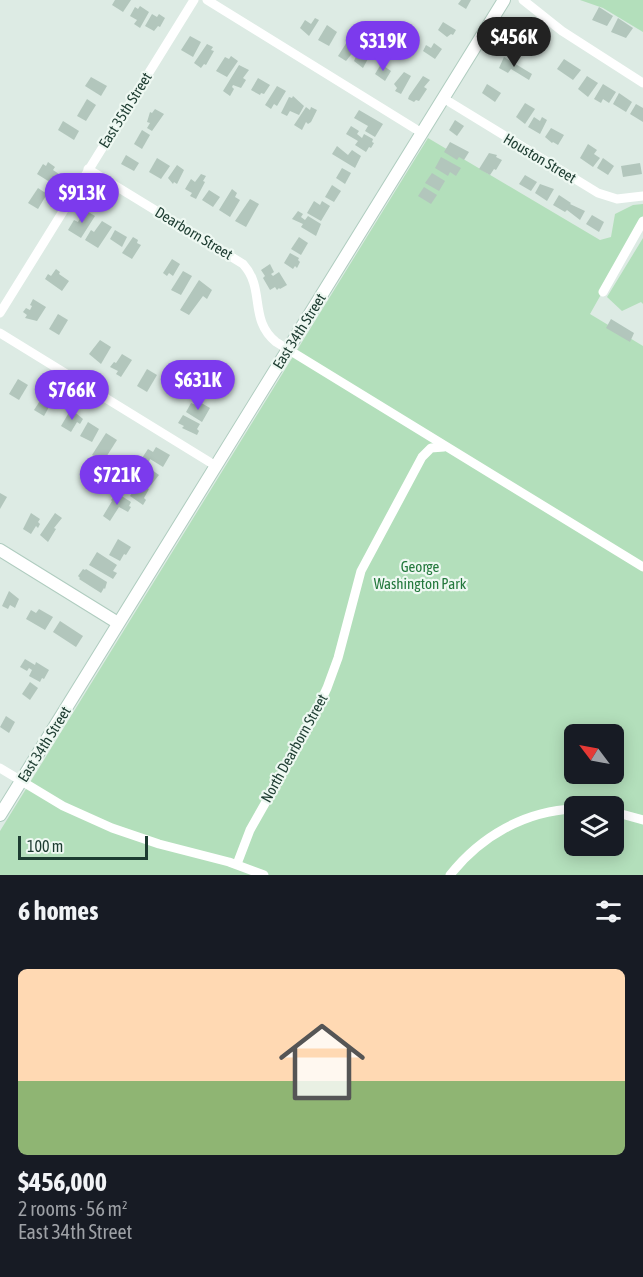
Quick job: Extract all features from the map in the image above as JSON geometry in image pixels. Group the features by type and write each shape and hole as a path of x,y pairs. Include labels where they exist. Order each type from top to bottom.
{"main road":[{"name":"East 34th Street","path":"0,815 504,0"},
{"path":"0,550 118,623"}],"street":[{"name":"East 35th Street","path":"0,313 194,0"},
{"path":"207,0 422,133"},
{"path":"524,0 562,31 643,83"},
{"name":"Houston Street","path":"444,98 598,193 617,199 643,196"},
{"name":"Dearborn Street","path":"88,169 243,264 255,282 258,311 263,327 273,339 288,349"},
{"path":"603,292 643,221"},
{"path":"0,333 216,466"},
{"path":"288,349 444,447 643,567"},
{"name":"North Dearborn Street","path":"237,864 250,830 309,726 327,688 338,658 356,587 369,555 425,453 431,448 444,447"},
{"path":"0,768 63,806 112,828 159,844 237,864 264,875"},
{"path":"450,875 473,850 502,829 538,815 564,811"},
{"path":"624,815 643,820"}],"green space":[{"path":"580,0 643,0 643,32 603,8"},
{"name":"George Washington Park","path":"428,138 600,240 611,237 615,214 633,205 643,204 643,220 590,314 643,346 643,875 0,875 0,831"},
{"path":"643,238 643,304 641,302 622,311 607,297"}],"building":[{"path":"115,0 131,0 123,12 112,5"},
{"path":"461,0 471,0 466,9 458,4"},
{"path":"140,6 149,12 140,28 134,24 137,20 130,16 135,7 138,9"},
{"path":"599,7 613,16 607,26 592,20"},
{"path":"152,14 157,17 159,14 165,18 160,27 158,26 154,31 145,26"},
{"path":"315,18 319,20 309,36 300,28 305,20 311,24"},
{"path":"618,18 633,28 626,38 611,32"},
{"path":"527,21 538,27 535,31 539,33 531,47 516,38"},
{"path":"443,22 456,30 453,35 447,37 438,30"},
{"path":"327,25 337,32 329,46 318,40"},
{"path":"190,36 201,42 193,57 181,50"},
{"path":"347,42 354,47 354,51 346,61 338,56"},
{"path":"513,42 524,49 516,60 506,54"},
{"path":"434,43 442,49 435,59 423,51 426,45 431,48"},
{"path":"207,44 213,47 211,50 214,51 206,65 204,64 201,68 194,63"},
{"path":"363,50 370,55 363,68 354,61 358,52 361,54"},
{"path":"231,56 238,61 227,77 216,71 225,57 229,59"},
{"path":"504,57 532,74 529,80 511,69 508,73 499,68"},
{"path":"564,59 581,70 573,80 557,69"},
{"path":"381,64 391,71 385,81 375,74"},
{"path":"239,65 249,70 243,78 246,80 241,88 233,85 234,89 230,96 223,91"},
{"path":"404,72 411,76 401,94 395,91 397,88 394,84"},
{"path":"423,76 430,80 424,87 427,89 419,101 414,102 408,99 409,96"},
{"path":"587,76 598,83 588,97 578,89"},
{"path":"91,77 107,86 101,96 85,86"},
{"path":"258,78 270,85 264,94 260,95 251,90"},
{"path":"487,84 501,93 495,102 482,93"},
{"path":"603,84 616,92 609,103 603,99 601,103 594,99"},
{"path":"277,86 286,91 277,106 274,104 271,109 265,105"},
{"path":"619,93 632,102 626,112 613,104"},
{"path":"293,96 304,106 299,115 290,111 287,116 281,113 289,97"},
{"path":"87,99 96,105 86,121 77,116"},
{"path":"525,103 535,109 525,124 516,117"},
{"path":"636,104 643,108 643,122 630,114"},
{"path":"306,107 310,110 311,107 317,110 311,122 308,124 306,122 302,130 294,125"},
{"path":"155,109 164,114 152,131 147,128 150,123 147,122 150,112 152,113"},
{"path":"359,110 383,124 375,137 365,131 368,126 354,118"},
{"path":"534,117 540,121 542,117 547,120 540,134 528,127"},
{"path":"455,120 464,126 457,136 449,130"},
{"path":"63,121 79,131 74,140 58,130"},
{"path":"351,126 359,131 357,134 362,138 364,134 373,139 374,143 366,152 355,145 358,141 346,134"},
{"path":"551,128 564,135 558,145 545,137"},
{"path":"142,130 150,135 142,149 134,144"},
{"path":"450,142 469,152 464,160 459,157 457,160 444,152"},
{"path":"588,144 597,150 594,154 600,158 593,167 580,158"},
{"path":"337,146 348,155 352,150 361,156 355,168 332,154"},
{"path":"489,153 497,155 496,157 502,160 490,175 479,169"},
{"path":"126,155 139,163 134,171 121,164"},
{"path":"441,157 461,168 456,176 450,172 448,176 435,168"},
{"path":"157,158 170,166 161,179 149,172"},
{"path":"603,158 614,166 608,175 597,168"},
{"path":"48,162 59,174 53,184 37,174 43,164 46,166"},
{"path":"640,163 642,174 623,177 621,166"},
{"path":"177,165 184,170 177,184 174,182 173,184 168,178"},
{"path":"342,168 351,173 345,184 336,178"},
{"path":"432,173 445,181 439,191 425,183"},
{"path":"201,174 206,176 203,181 205,182 196,199 190,196 192,193 185,189 191,179 195,182"},
{"path":"525,175 537,182 531,191 519,184"},
{"path":"540,184 554,189 547,201 535,193"},
{"path":"332,185 341,191 334,202 325,197"},
{"path":"424,187 437,195 431,204 418,196"},
{"path":"38,188 47,194 38,209 28,203"},
{"path":"232,189 237,193 235,197 240,200 230,217 219,210"},
{"path":"209,190 220,197 213,207 202,200"},
{"path":"559,195 570,204 585,211 580,220 567,210 565,212 553,205"},
{"path":"250,199 259,204 246,227 235,221"},
{"path":"314,201 320,205 322,201 330,206 321,221 307,213"},
{"path":"85,210 95,216 81,238 68,230 74,220 78,222"},
{"path":"298,211 303,214 301,217 305,220 308,216 321,224 316,236 301,227 303,224 292,219"},
{"path":"592,215 604,222 599,232 586,224"},
{"path":"102,221 112,227 98,248 85,240 91,230 94,232"},
{"path":"115,230 127,237 122,247 110,239"},
{"path":"133,237 141,245 132,259 122,253"},
{"path":"299,237 308,243 301,255 291,249"},
{"path":"290,253 299,258 297,268 295,266 293,269 284,263"},
{"path":"172,259 180,264 173,276 169,273 167,276 163,273"},
{"path":"270,264 274,272 271,274 273,276 279,272 287,285 277,290 275,287 270,290 261,270"},
{"path":"56,269 69,281 62,291 45,279 48,274 51,276"},
{"path":"183,271 192,276 181,295 171,290"},
{"path":"199,280 212,290 207,299 203,296 189,315 180,310"},
{"path":"33,299 46,307 37,321 25,318 27,315 23,312 26,308 30,310"},
{"path":"58,314 68,320 59,335 49,329"},
{"path":"611,319 634,333 630,342 606,328"},
{"path":"100,340 111,347 101,364 89,354"},
{"path":"122,354 132,360 121,377 116,374 118,371 110,367"},
{"path":"217,364 231,373 229,377 232,378 228,384 209,376 213,365"},
{"path":"147,369 157,375 147,392 137,386"},
{"path":"18,379 28,385 19,400 9,394"},
{"path":"45,393 54,398 44,416 34,410"},
{"path":"198,401 210,408 202,422 186,412 191,403 196,405"},
{"path":"71,409 83,419 80,424 77,422 71,432 61,426"},
{"path":"183,415 200,424 197,435 182,428 184,426 178,423"},
{"path":"88,422 99,429 92,442 80,436"},
{"path":"106,433 117,440 103,462 92,455"},
{"path":"156,447 170,455 163,467 150,459 149,462 142,458 148,449 153,452"},
{"path":"145,465 159,475 151,485 138,477"},
{"path":"138,483 149,489 143,505 130,496 132,493 128,491 132,485 135,488"},
{"path":"0,493 7,497 0,509"},
{"path":"117,493 131,502 129,506 131,507 128,512 119,507 110,521 103,516"},
{"path":"31,513 40,519 38,522 40,524 31,534 23,529"},
{"path":"55,513 62,518 54,528 56,529 48,542 40,535"},
{"path":"118,539 131,547 120,561 109,555"},
{"path":"97,552 117,565 113,571 117,573 113,579 89,565"},
{"path":"83,569 107,582 101,593 79,579 78,576"},
{"path":"9,591 19,599 15,608 10,605 8,609 2,606"},
{"path":"39,609 53,617 45,630 26,619 31,610 36,613"},
{"path":"60,621 83,636 76,647 53,632"},
{"path":"25,659 35,665 36,662 49,670 44,679 42,678 40,682 29,676 32,670 29,668 27,671 20,667"},
{"path":"30,682 38,688 30,700 22,694"},
{"path":"6,716 15,722 9,733 0,727"}]}
